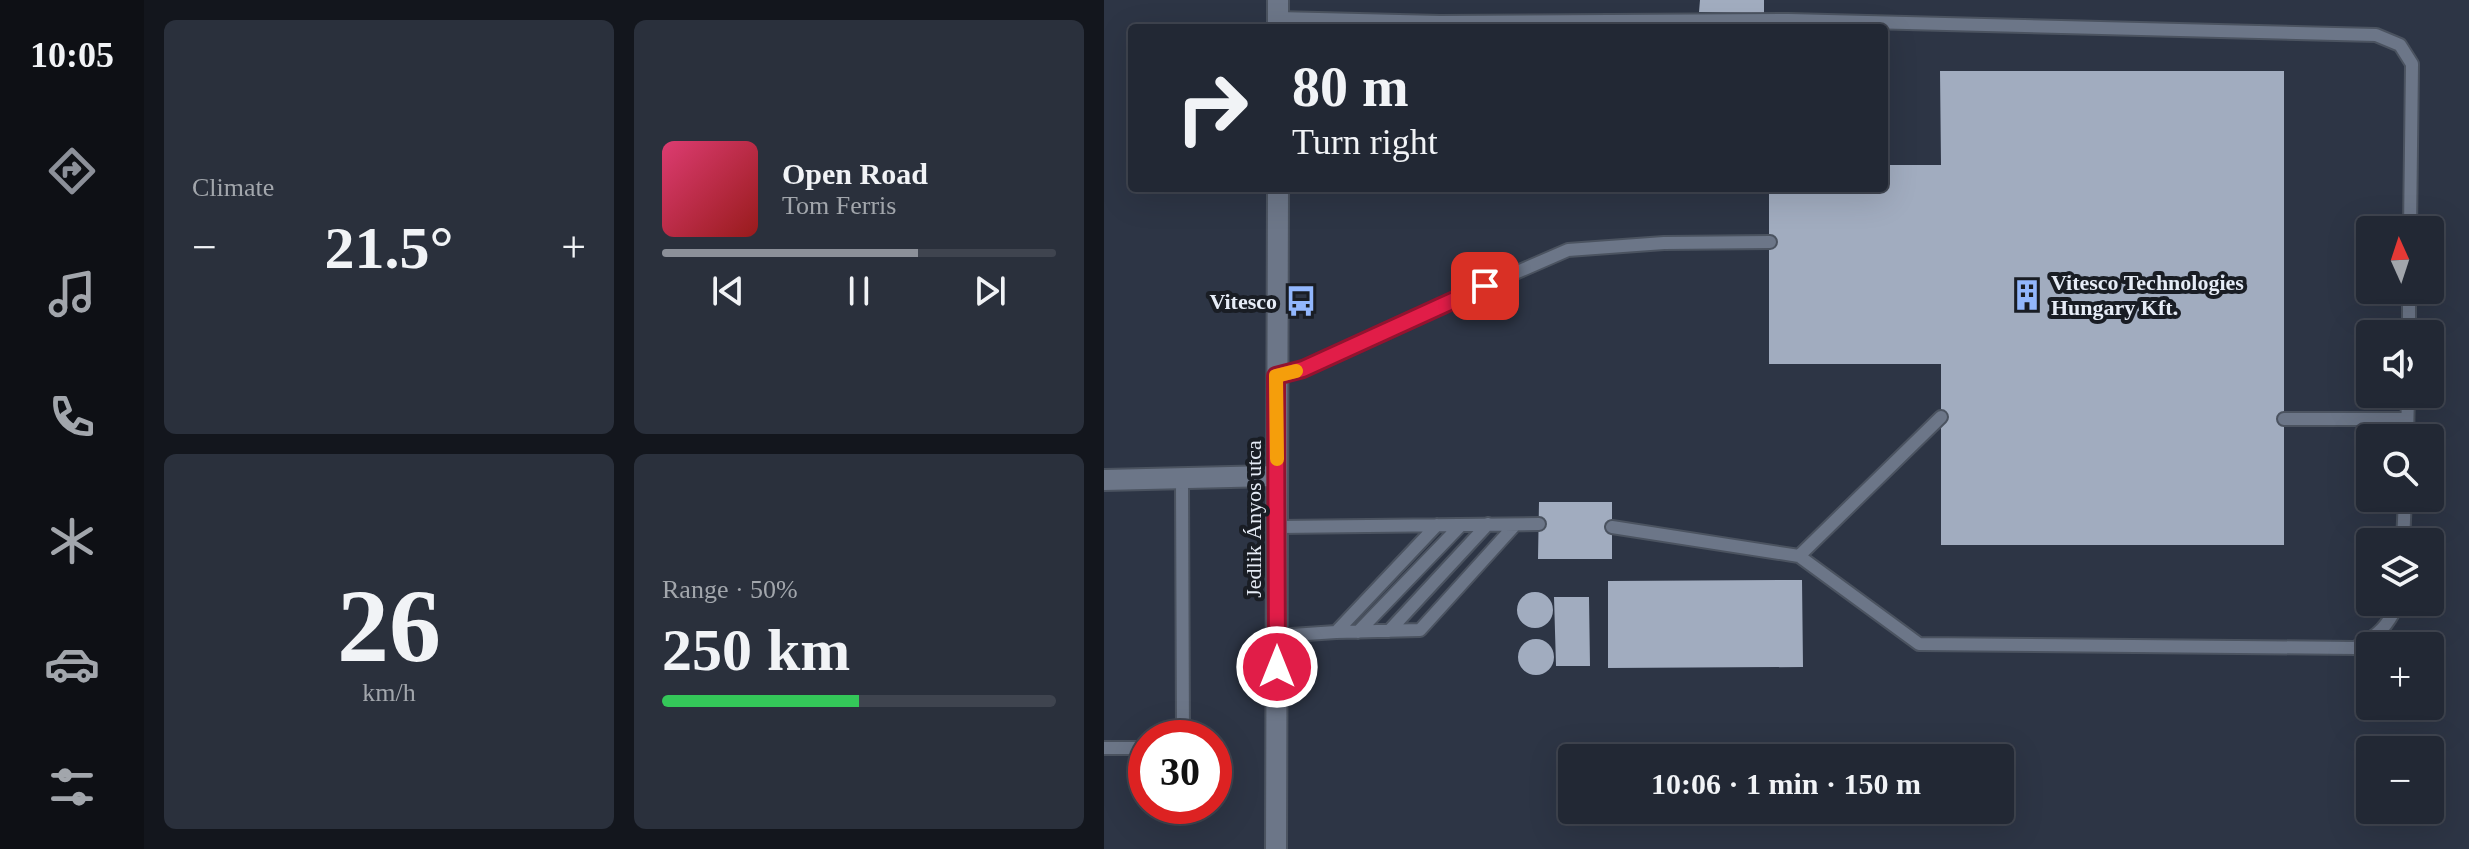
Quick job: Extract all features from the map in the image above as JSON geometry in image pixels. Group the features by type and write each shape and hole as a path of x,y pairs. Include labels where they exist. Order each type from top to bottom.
{"street":[{"name":"Jedlik Ányos utca","path":"1276,849 1278,192"},
{"path":"1104,480 1277,476"}],"lane":[{"path":"1278,15 1440,22 1789,20 2376,35 2400,45 2412,64 2410,216"},
{"path":"1276,376 1303,369 1568,250 1664,243 1770,242"},
{"path":"2407,408 2407,424"},
{"path":"1799,556 1941,417"},
{"path":"2284,419 2407,419"},
{"path":"1182,479 1183,720"},
{"path":"1389,631 1488,524"},
{"path":"1278,527 1539,524"},
{"path":"1336,632 1437,525"},
{"path":"1358,632 1461,525"},
{"path":"1277,636 1420,630 1515,525"},
{"path":"1612,527 1799,556 1919,644 2355,648 2376,636 2392,616"},
{"path":"1104,748 1128,748"}],"building":[{"path":"1700,0 1764,0 1764,13 1699,12"},
{"name":"Vitesco Technologies Hungary Kft.","path":"1940,71 2284,71 2284,545 1941,545 1941,364 1769,364 1769,192 1888,192 1888,165 1941,165"},
{"path":"1539,502 1612,502 1612,559 1538,559"},
{"path":"1802,580 1803,667 1608,668 1608,581"},
{"path":"1535,592 1548,597 1553,610 1548,623 1535,628 1522,623 1517,610 1522,597"},
{"path":"1554,597 1589,597 1590,666 1556,666"},
{"path":"1536,639 1549,644 1554,657 1549,670 1536,675 1523,670 1518,657 1523,644"}],"slow traffic":[{"path":"1277,459 1276,376 1296,371"}],"place":[{"name":"Vitesco Technologies Hungary Kft.","path":"2027,295"},
{"name":"Vitesco","path":"1301,301"}],"route":[{"path":"1277,667 1276,376 1303,369 1485,286"}]}
